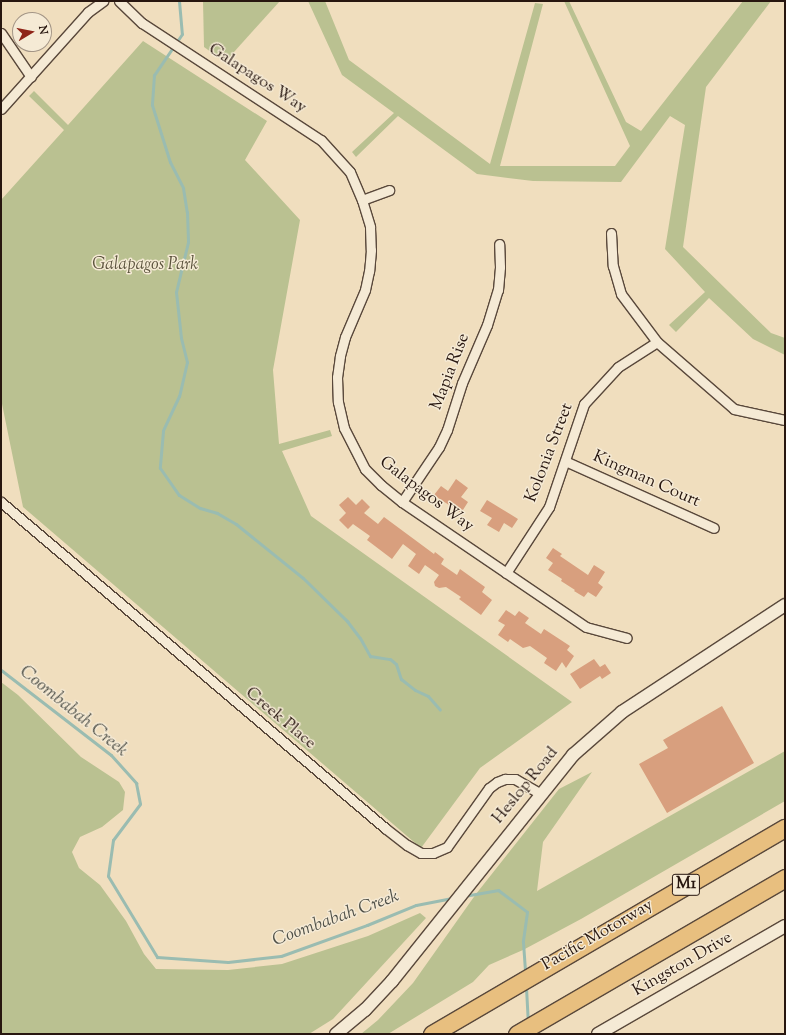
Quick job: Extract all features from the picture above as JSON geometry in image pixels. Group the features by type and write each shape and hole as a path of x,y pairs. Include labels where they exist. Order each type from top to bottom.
{"highway":[{"name":"Pacific Motorway","path":"432,1034 785,828"},
{"name":"M1","path":"517,1034 785,878"}],"street":[{"path":"1,109 88,12 103,1"},
{"name":"Galapagos Way","path":"119,1 142,23 163,38 271,106 321,140 350,172 362,200 370,227 371,250 365,290 345,337 340,356 337,377 338,402 344,428 365,469 381,485 402,502 586,627 627,638"},
{"path":"1,33 31,77"},
{"path":"362,200 389,190"},
{"path":"611,233 613,266 621,294 657,342 734,409 785,420"},
{"name":"Mapia Rise","path":"402,502 439,447 447,430 464,378 489,319 498,290 500,267 499,244"},
{"name":"Kolonia Street","path":"506,573 549,507 584,404 618,367 657,342"},
{"name":"Kingman Court","path":"565,461 714,528"},
{"name":"Creek Place","path":"1,502 385,828 407,845 421,853 433,853 446,847 489,788 496,782 505,779 515,779 541,794"},
{"name":"Heslop Road","path":"336,1034 351,1023 377,999 573,755 622,712 785,605"},
{"name":"Kingston Drive","path":"600,1033 785,926"}],"green space":[{"path":"203,1 280,1 225,62 204,47"},
{"path":"308,1 325,1 349,60 490,164 535,3 543,4 500,166 615,166 630,146 564,1 569,1 626,122 641,131 743,1 771,1 706,87 683,247 771,333 785,338 785,355 753,339 709,298 676,332 669,325 705,292 665,249 685,125 670,116 621,182 533,181 477,174 398,116 356,157 352,152 394,113 342,75"},
{"name":"Galapagos Park","path":"143,41 267,121 245,160 300,220 273,370 279,444 330,430 332,436 282,451 311,516 572,702 480,768 421,848 23,507 1,399 1,200 64,130 29,96 34,91 68,125"},
{"path":"1,682 18,695 81,757 119,782 125,792 123,810 102,827 80,837 72,852 79,868 100,885 126,921 144,954 156,969 228,970 282,964 368,936 420,913 426,918 333,1019 309,1034 1,1034"},
{"path":"785,751 785,801 581,919 523,950 489,965 473,982 388,1034 361,1034 378,1020 413,983 476,894 559,789 592,772 543,842 537,891"}],"building":[{"path":"456,479 468,488 461,497 468,502 461,513 434,495 441,486 448,491"},
{"path":"348,497 356,505 362,499 370,507 364,513 378,524 384,517 434,554 435,552 444,559 441,564 457,575 460,569 485,587 482,592 492,600 481,615 459,599 461,597 446,587 439,588 435,586 434,582 439,575 425,565 419,574 408,566 416,554 403,544 392,559 367,540 370,536 353,524 348,529 339,520 346,513 339,505"},
{"path":"487,500 518,519 512,528 504,523 499,532 487,525 492,518 480,511"},
{"path":"553,548 562,554 560,556 588,575 594,565 605,572 598,583 603,587 596,597 588,592 584,597 561,581 562,579 548,570 553,563 546,558"},
{"path":"506,610 515,616 519,611 529,618 525,623 541,634 544,629 570,646 567,650 574,656 566,668 562,662 556,671 544,663 547,658 530,646 523,648 510,639 508,642 498,635 505,625 498,621"},
{"path":"594,659 600,667 605,664 611,673 602,679 600,676 580,689 570,674"},
{"path":"722,706 754,763 667,813 639,764 668,748 663,740"}],"waterway":[{"path":"179,1 182,34 154,75 152,105 170,162 183,188 187,212 188,242 176,292 181,338 187,362 179,396 163,431 160,468 179,495 200,508 217,513 236,524 303,578 347,621 360,638 370,656 390,659 396,664 401,679 415,690 428,696 440,710"},
{"name":"Coombabah Creek","path":"1,670 111,755 136,783 140,804 113,840 108,876 157,957 228,962 281,956 367,925 416,905 453,898"},
{"name":"Coombabah Creek","path":"464,896 498,890 527,912 523,942 525,973"},
{"name":"Coombabah Creek","path":"526,987 528,1021"}]}
